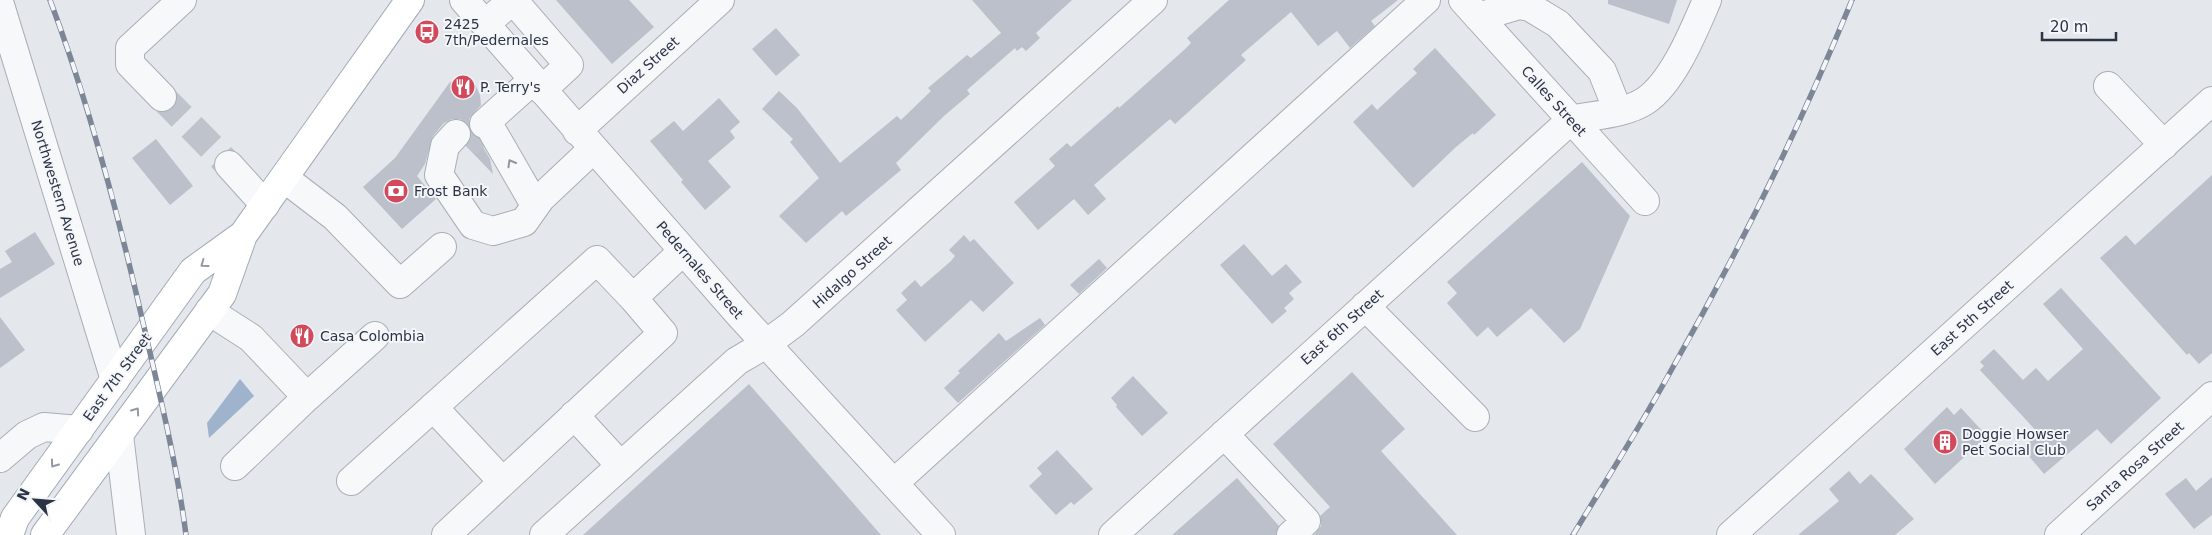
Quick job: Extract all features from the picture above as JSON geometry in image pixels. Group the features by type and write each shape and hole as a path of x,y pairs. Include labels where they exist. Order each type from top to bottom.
{"main road":[{"name":"East 7th Street","path":"45,535 222,294 243,235 410,0"},
{"name":"East 7th Street","path":"9,535 15,518 194,271 243,235"}],"street":[{"path":"162,96 130,64 130,48 182,0"},
{"name":"Pedernales Street","path":"464,0 683,251 941,535"},
{"path":"461,140 445,146 439,175 472,225 493,231 529,214 485,123 569,65 513,0 485,24"},
{"name":"Diaz Street","path":"529,214 585,140 720,0"},
{"name":"Hidalgo Street","path":"544,535 737,361 766,344 794,324 1153,0"},
{"path":"894,483 1426,0"},
{"path":"1571,120 1618,111 1645,102 1665,83 1707,0"},
{"path":"1470,9 1504,8 1519,5 1530,7 1558,24 1602,70 1618,111"},
{"name":"Calles Street","path":"1470,9 1645,201"},
{"name":"Northwestern Avenue","path":"2,18 115,380"},
{"path":"2108,86 2164,145"},
{"name":"East 5th Street","path":"1731,535 2212,101"},
{"name":"East 6th Street","path":"1113,535 1571,120"},
{"path":"229,164 265,205"},
{"path":"284,178 335,217 400,284 442,247"},
{"path":"632,298 683,251"},
{"path":"352,481 597,260 664,333 446,535"},
{"path":"1365,306 1475,418"},
{"path":"209,311 251,338 307,397"},
{"path":"235,466 307,397 375,336"},
{"name":"Santa Rosa Street","path":"2058,535 2212,396"},
{"path":"432,407 503,482"},
{"path":"574,416 621,466"},
{"path":"2,452 27,435 44,427 79,430"},
{"path":"1224,434 1306,521 1291,535"},
{"path":"118,435 131,535"}],"water":[{"path":"240,379 254,396 209,438 207,423"}],"building":[{"path":"556,0 629,0 654,27 612,64"},
{"path":"972,0 1072,0 1036,33 1040,38 1026,51 1022,47 1017,51 1015,48 967,90 970,94 945,115 896,163 901,170 846,216 842,211 806,243 779,216 819,178 790,142 793,139 762,109 779,91 797,108 840,163 897,116 901,120 931,91 928,88 967,55 971,58 1001,33"},
{"path":"1229,0 1398,0 1371,21 1375,26 1350,48 1337,31 1318,46 1291,12 1241,55 1246,60 1175,124 1170,119 1094,185 1106,199 1088,215 1074,199 1038,230 1014,202 1055,166 1049,159 1067,143 1071,147 1118,106 1119,108 1184,50 1191,43 1187,38"},
{"path":"1608,0 1677,0 1669,24 1608,4"},
{"path":"776,28 800,55 776,76 752,49"},
{"path":"1435,48 1496,115 1474,135 1473,133 1456,147 1413,188 1353,122 1372,104 1377,110 1417,73 1413,69"},
{"path":"465,79 475,84 480,95 481,105 469,119 469,126 460,119 452,119 444,123 433,136 425,164 417,176 436,199 402,229 363,187 395,158 450,82"},
{"path":"719,98 740,122 730,131 735,138 708,161 731,187 705,210 650,141 674,121 683,131"},
{"path":"471,132 478,138 490,159 493,174 466,146 471,138"},
{"path":"156,139 193,186 170,205 132,158"},
{"path":"1582,162 1630,216 1580,329 1564,343 1531,308 1497,337 1488,327 1477,337 1447,303 1457,293 1447,282"},
{"path":"2212,175 2212,353 2199,364 2189,353 2187,355 2100,258 2126,235 2135,245"},
{"path":"35,232 55,264 0,298 0,269 12,262 5,251"},
{"path":"964,235 970,242 974,239 1014,283 983,312 971,300 925,342 896,310 907,300 901,293 915,280 921,287 951,261 955,256 949,250"},
{"path":"1244,244 1272,276 1286,264 1302,282 1289,293 1294,299 1284,308 1287,311 1272,324 1220,265"},
{"path":"1099,259 1107,268 1079,294 1070,285"},
{"path":"2061,288 2161,398 2111,444 2097,429 2044,474 2022,448 2039,434 1980,370 1984,366 1980,362 1994,349 2023,380 2036,368 2048,381 2083,349 2043,304"},
{"path":"0,317 25,350 0,368"},
{"path":"1040,318 1045,325 958,403 944,388 960,373 958,371 999,333 1006,341"},
{"path":"1352,372 1405,429 1381,451 1457,535 1314,535 1321,526 1320,516 1330,507 1273,444"},
{"path":"1133,376 1168,413 1142,436 1116,407 1117,405 1111,398"},
{"path":"749,384 881,535 583,535"},
{"name":"Doggie Howser Pet Social Club","path":"1947,407 1954,415 1961,408 1987,436 1935,484 1904,449"},
{"path":"1057,450 1093,489 1074,505 1071,502 1056,515 1029,486 1042,474 1037,468"},
{"path":"1849,471 1860,484 1871,474 1914,519 1895,535 1798,535 1839,501 1829,489"},
{"path":"2212,477 2212,515 2194,529 2165,494 2186,478 2196,491"},
{"path":"1237,478 1279,526 1276,535 1172,535"}],"tunnel":[{"path":"162,97 229,165"},
{"path":"466,146 484,124"}],"railway":[{"path":"50,0 91,121 124,244 168,431 186,535"},
{"path":"1573,535 1657,396 1743,238 1811,96 1852,0"}],"place":[{"name":"2425 7th/Pedernales","path":"427,32"},
{"name":"P. Terry's","path":"463,87"},
{"name":"Frost Bank","path":"396,191"},
{"name":"Casa Colombia","path":"302,336"},
{"name":"Doggie Howser Pet Social Club","path":"1945,442"}]}
